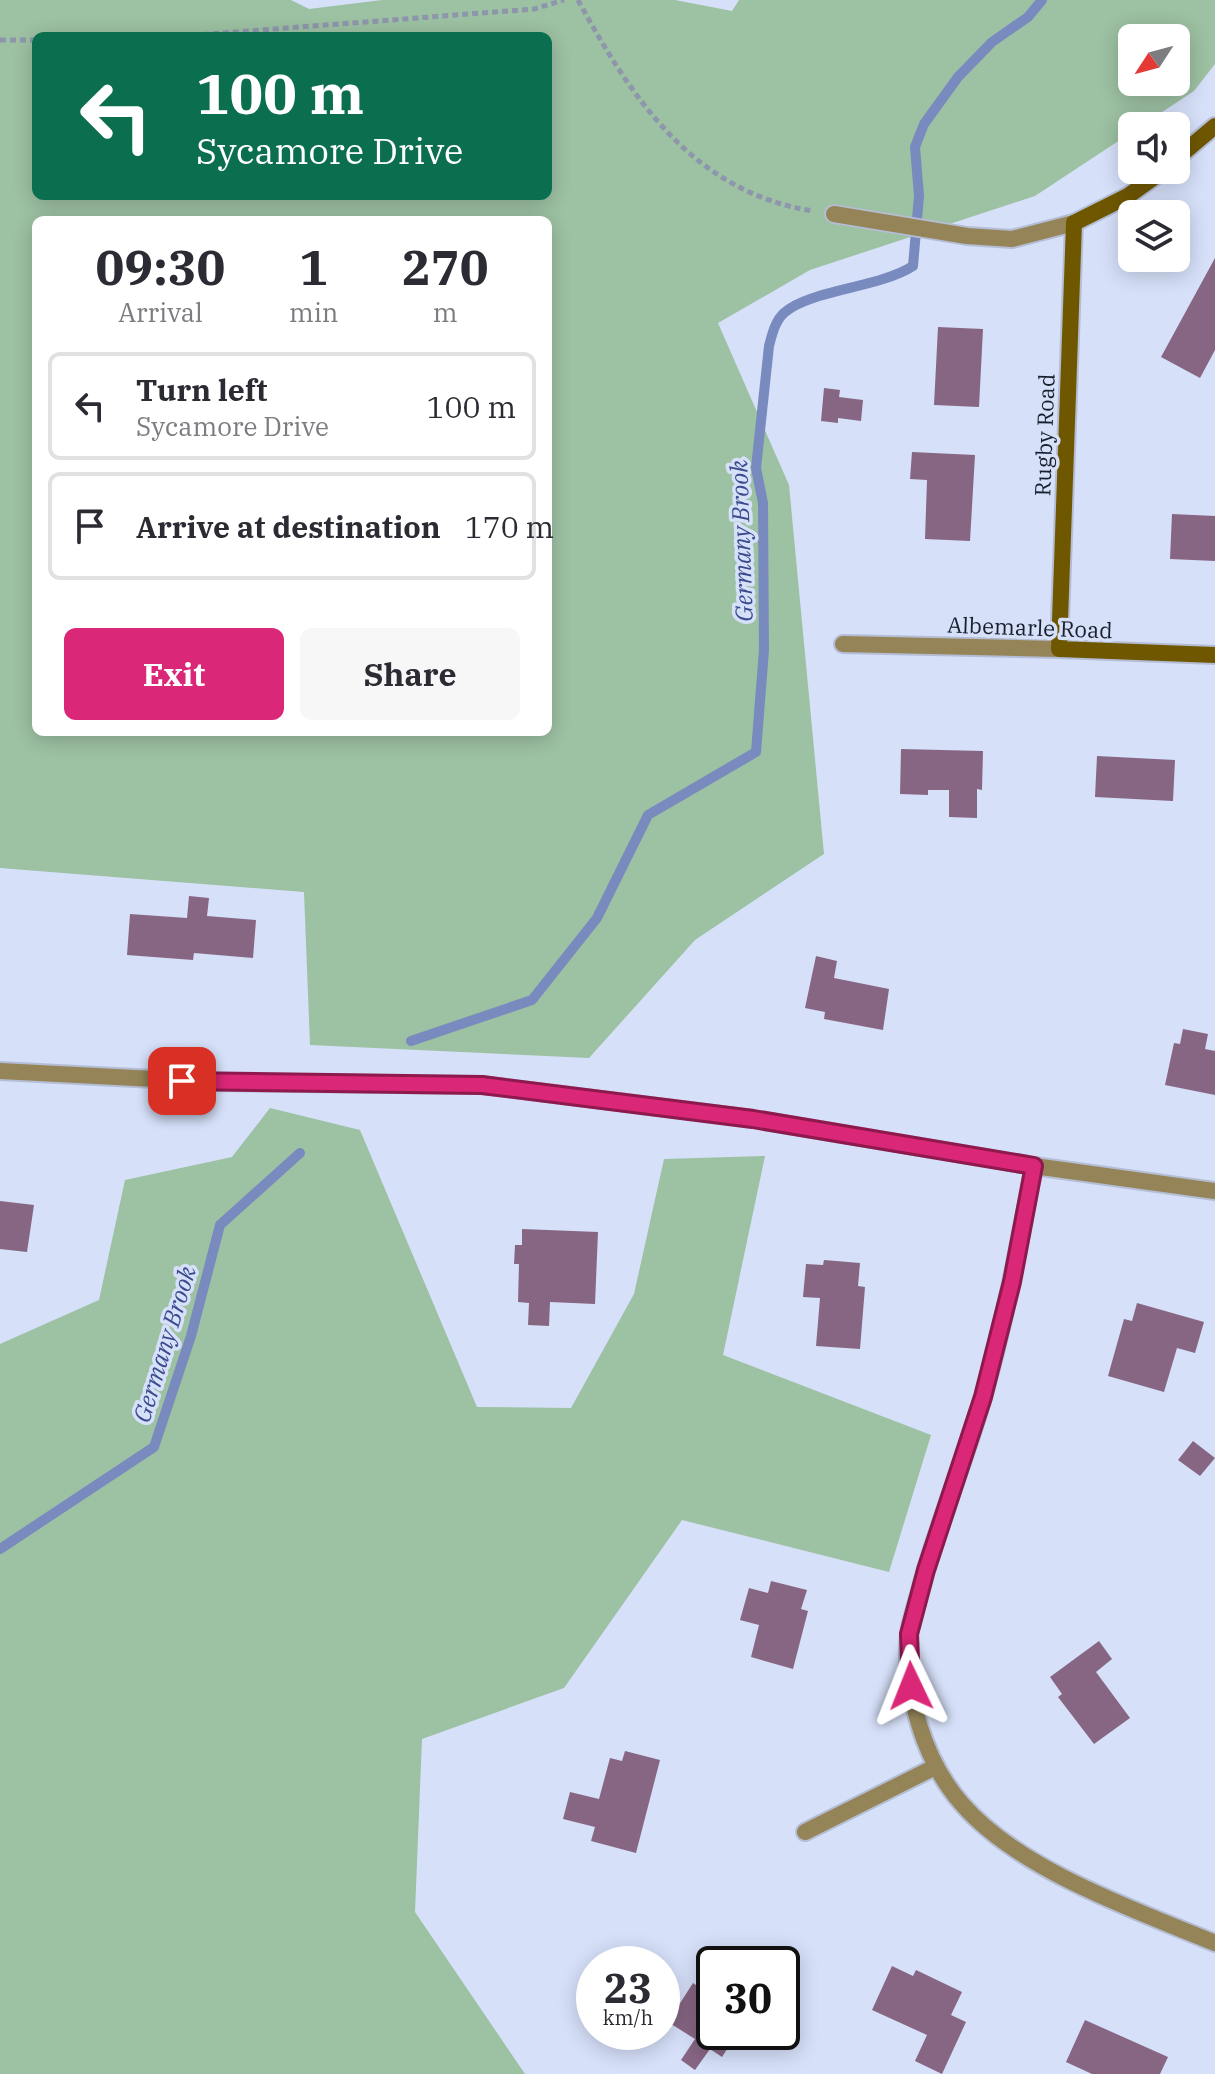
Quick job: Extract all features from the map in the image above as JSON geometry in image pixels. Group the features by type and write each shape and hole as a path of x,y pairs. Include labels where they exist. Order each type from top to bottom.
{"street":[{"path":"1190,147 1215,126"},
{"path":"834,214 967,236 1020,239 1074,223 1128,196 1145,184"},
{"name":"Rugby Road","path":"1059,649 1074,223"},
{"name":"Albemarle Road","path":"843,644 1215,655"},
{"path":"0,1071 212,1082 482,1085 753,1119 1034,1166 1215,1191"},
{"path":"1034,1166 1012,1282 983,1397 926,1570 909,1634 911,1686 919,1726 935,1767 962,1805 1002,1840 1077,1885 1215,1943"},
{"path":"805,1832 935,1767"}],"path":[{"path":"235,32 534,9 564,0"},
{"path":"578,0 616,68 700,164 727,183 754,195 790,207 834,214"},
{"path":"0,40 32,40"}],"green space":[{"path":"0,0 291,0 309,9 382,0 675,0 732,11 739,0 1215,0 1215,64 1190,94 1190,24 1118,24 1118,96 1186,96 1162,112 1118,112 1118,141 1035,196 810,270 718,323 789,485 824,854 695,940 589,1058 310,1045 304,892 0,868"},
{"path":"270,1108 360,1130 477,1407 571,1408 634,1294 664,1159 765,1156 723,1355 931,1435 889,1572 682,1520 564,1688 422,1739 415,1912 525,2074 0,2074 0,1344 99,1300 125,1180 232,1157"}],"building":[{"path":"1215,258 1215,350 1200,378 1161,357"},
{"path":"938,327 983,329 979,407 934,405"},
{"path":"824,388 840,390 839,397 863,400 861,421 838,418 838,423 821,421"},
{"path":"912,452 975,455 970,541 925,539 927,480 910,479"},
{"path":"1172,514 1215,516 1215,561 1170,559"},
{"path":"901,749 983,751 982,790 977,789 977,818 949,817 949,790 928,790 928,795 900,794"},
{"path":"1097,756 1175,760 1173,801 1095,797"},
{"path":"189,896 209,898 207,916 256,920 253,958 194,953 193,960 127,955 130,914 187,918"},
{"path":"816,956 837,961 834,978 889,989 883,1030 824,1019 825,1012 805,1008"},
{"path":"1183,1029 1208,1034 1205,1049 1215,1051 1215,1095 1165,1085 1174,1043 1180,1044"},
{"path":"0,1201 34,1205 27,1252 0,1249"},
{"path":"522,1229 598,1232 595,1304 550,1302 549,1326 528,1325 529,1303 518,1302 519,1264 514,1264 515,1245 522,1245"},
{"path":"824,1260 860,1263 858,1286 865,1287 860,1349 816,1346 820,1298 803,1297 806,1264 823,1265"},
{"path":"1137,1303 1204,1322 1195,1353 1177,1348 1164,1392 1108,1376 1124,1319 1132,1321"},
{"path":"1193,1441 1215,1458 1200,1476 1178,1460"},
{"path":"771,1581 807,1590 801,1609 808,1611 793,1669 751,1657 759,1625 740,1620 749,1588 768,1593"},
{"path":"1099,1641 1112,1659 1096,1672 1130,1718 1094,1744 1058,1697 1062,1694 1050,1677"},
{"path":"625,1751 660,1760 636,1853 591,1841 595,1827 563,1819 570,1792 599,1799 610,1758 622,1761"},
{"path":"892,1966 913,1976 916,1970 962,1992 951,2015 966,2022 942,2074 915,2061 927,2035 872,2010"},
{"path":"693,1983 696,1985 696,2050 709,2050 695,2070 681,2060 695,2039 680,2030 680,2003"},
{"path":"1085,2020 1168,2057 1160,2074 1092,2074 1066,2062"},
{"path":"712,2050 726,2050 722,2057"}],"waterway":[{"name":"Germany Brook","path":"411,1041 532,1000 597,918 648,815 756,752 764,650 763,503 756,468 769,346 774,328 781,316 795,305 882,279 913,266 919,196 915,147 924,124 958,77 992,42 1028,17 1042,0"},
{"name":"Germany Brook","path":"0,1549 154,1447 191,1336 220,1225 300,1153"}],"route":[{"path":"182,1081 482,1085 753,1119 1034,1166 1012,1282 983,1397 926,1570 909,1634 911,1686"}]}
